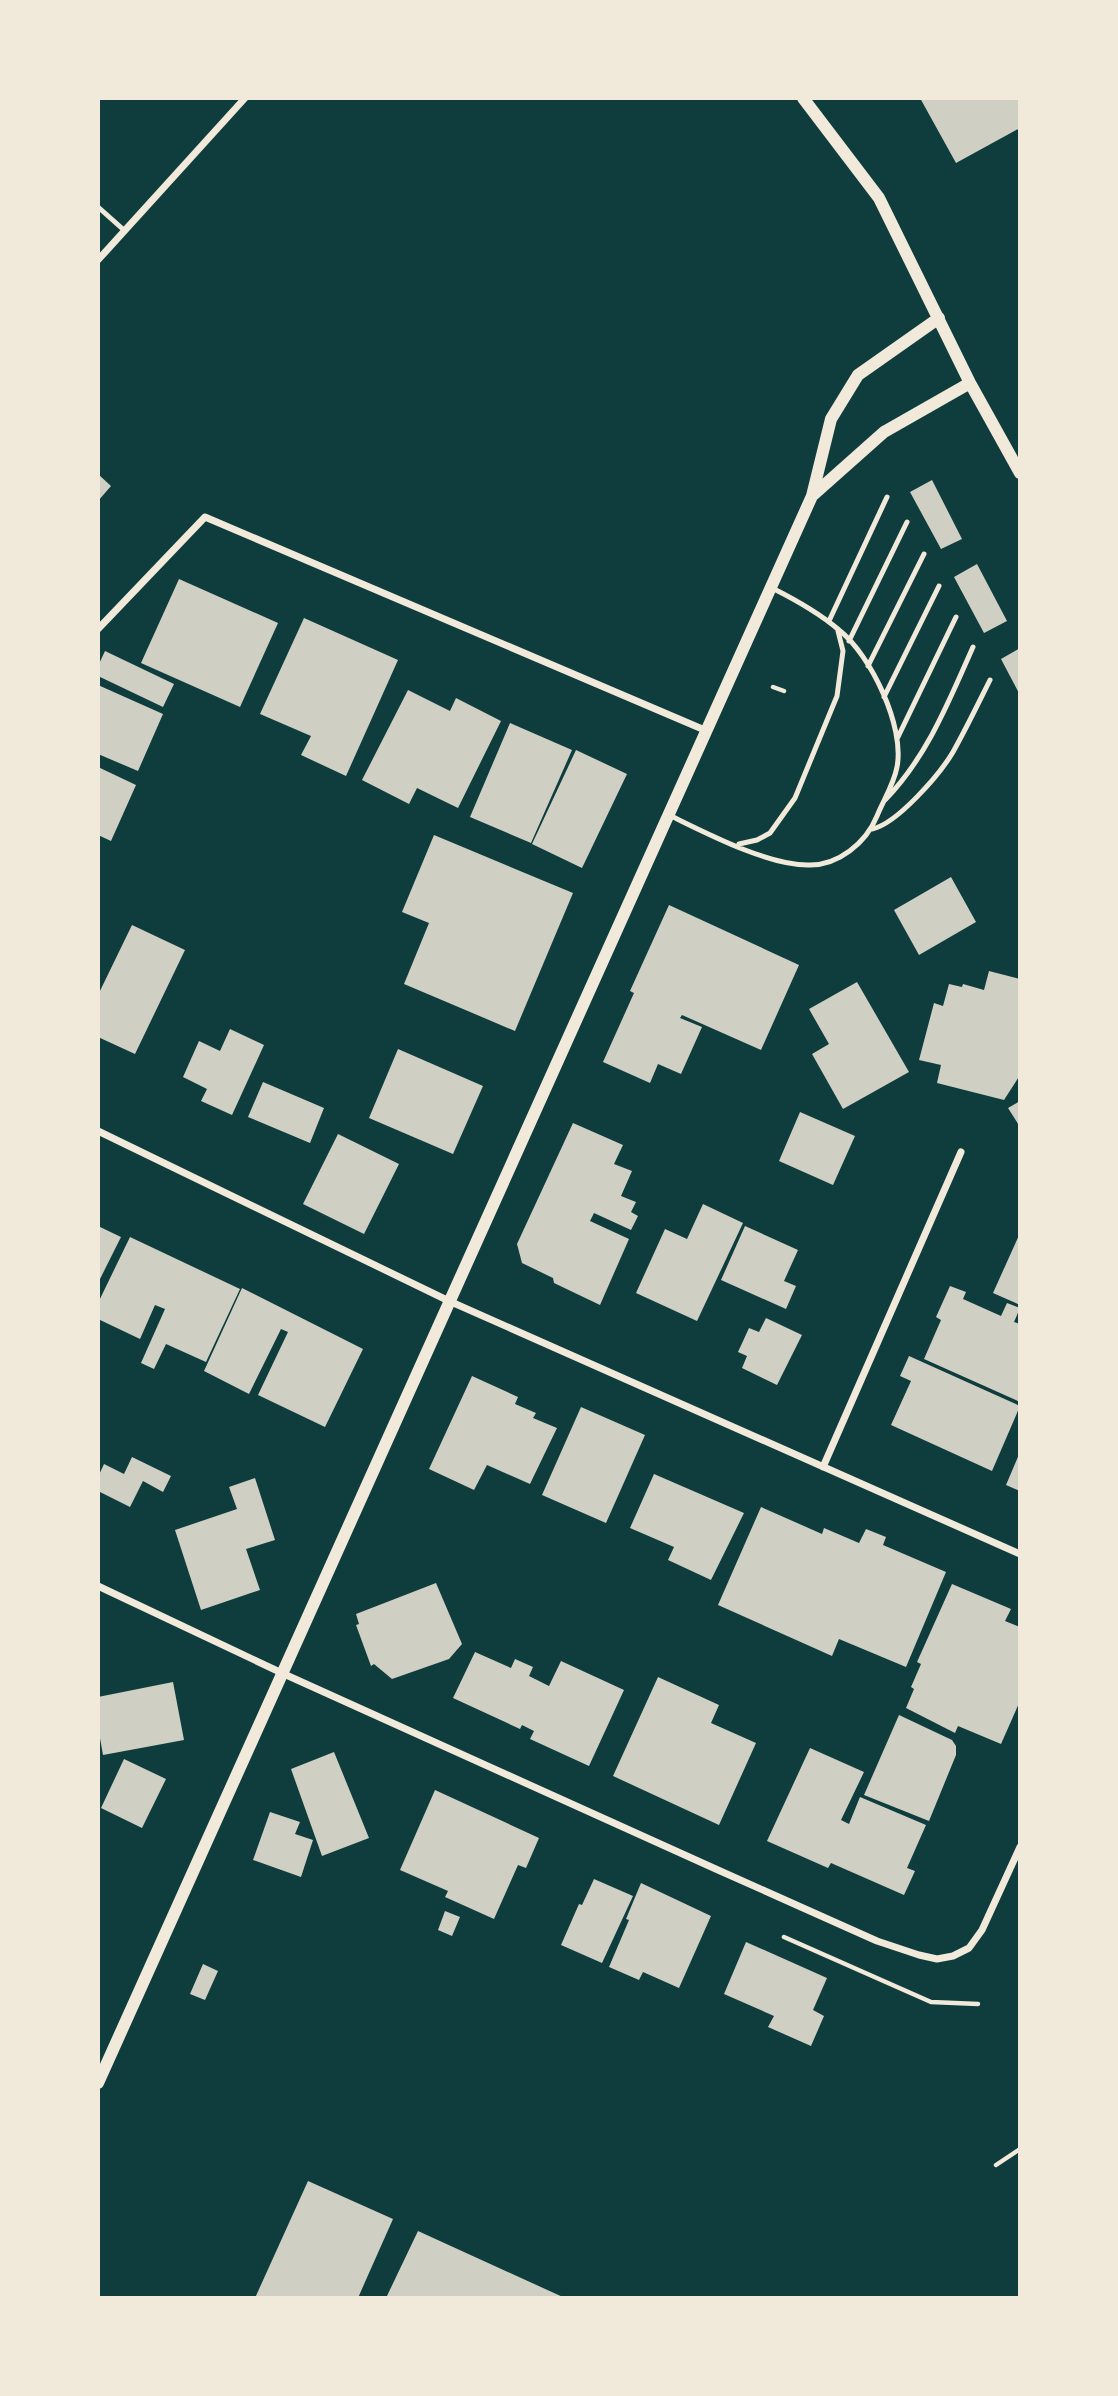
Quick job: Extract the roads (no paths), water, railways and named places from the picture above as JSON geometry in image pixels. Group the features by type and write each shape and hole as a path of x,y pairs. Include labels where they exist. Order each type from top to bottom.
{"street":[{"path":"98,260 245,98"},
{"path":"803,98 879,198 970,383 1020,473"},
{"path":"98,2083 812,496 831,419 858,375 939,318"},
{"path":"812,496 884,432 970,383"},
{"path":"98,628 205,517 707,731"},
{"path":"98,1131 449,1301 1020,1554"},
{"path":"823,1467 961,1152"},
{"path":"98,1586 284,1674 865,1936 919,1955 937,1959 953,1956 969,1948 982,1930 1020,1847"}],"lane":[{"path":"98,207 125,231"},
{"path":"828,621 887,497"},
{"path":"849,641 907,522"},
{"path":"868,666 923,554"},
{"path":"884,697 939,586"},
{"path":"669,815 781,862 807,866 825,864 848,853 872,829 897,767 897,739 890,710 868,666 837,628 806,605 771,588"},
{"path":"897,739 956,617"},
{"path":"736,845 757,840 769,833 795,798 838,696 843,651 837,628"},
{"path":"882,803 918,761 973,647"},
{"path":"872,829 881,827 903,811 951,755 990,680"}]}
